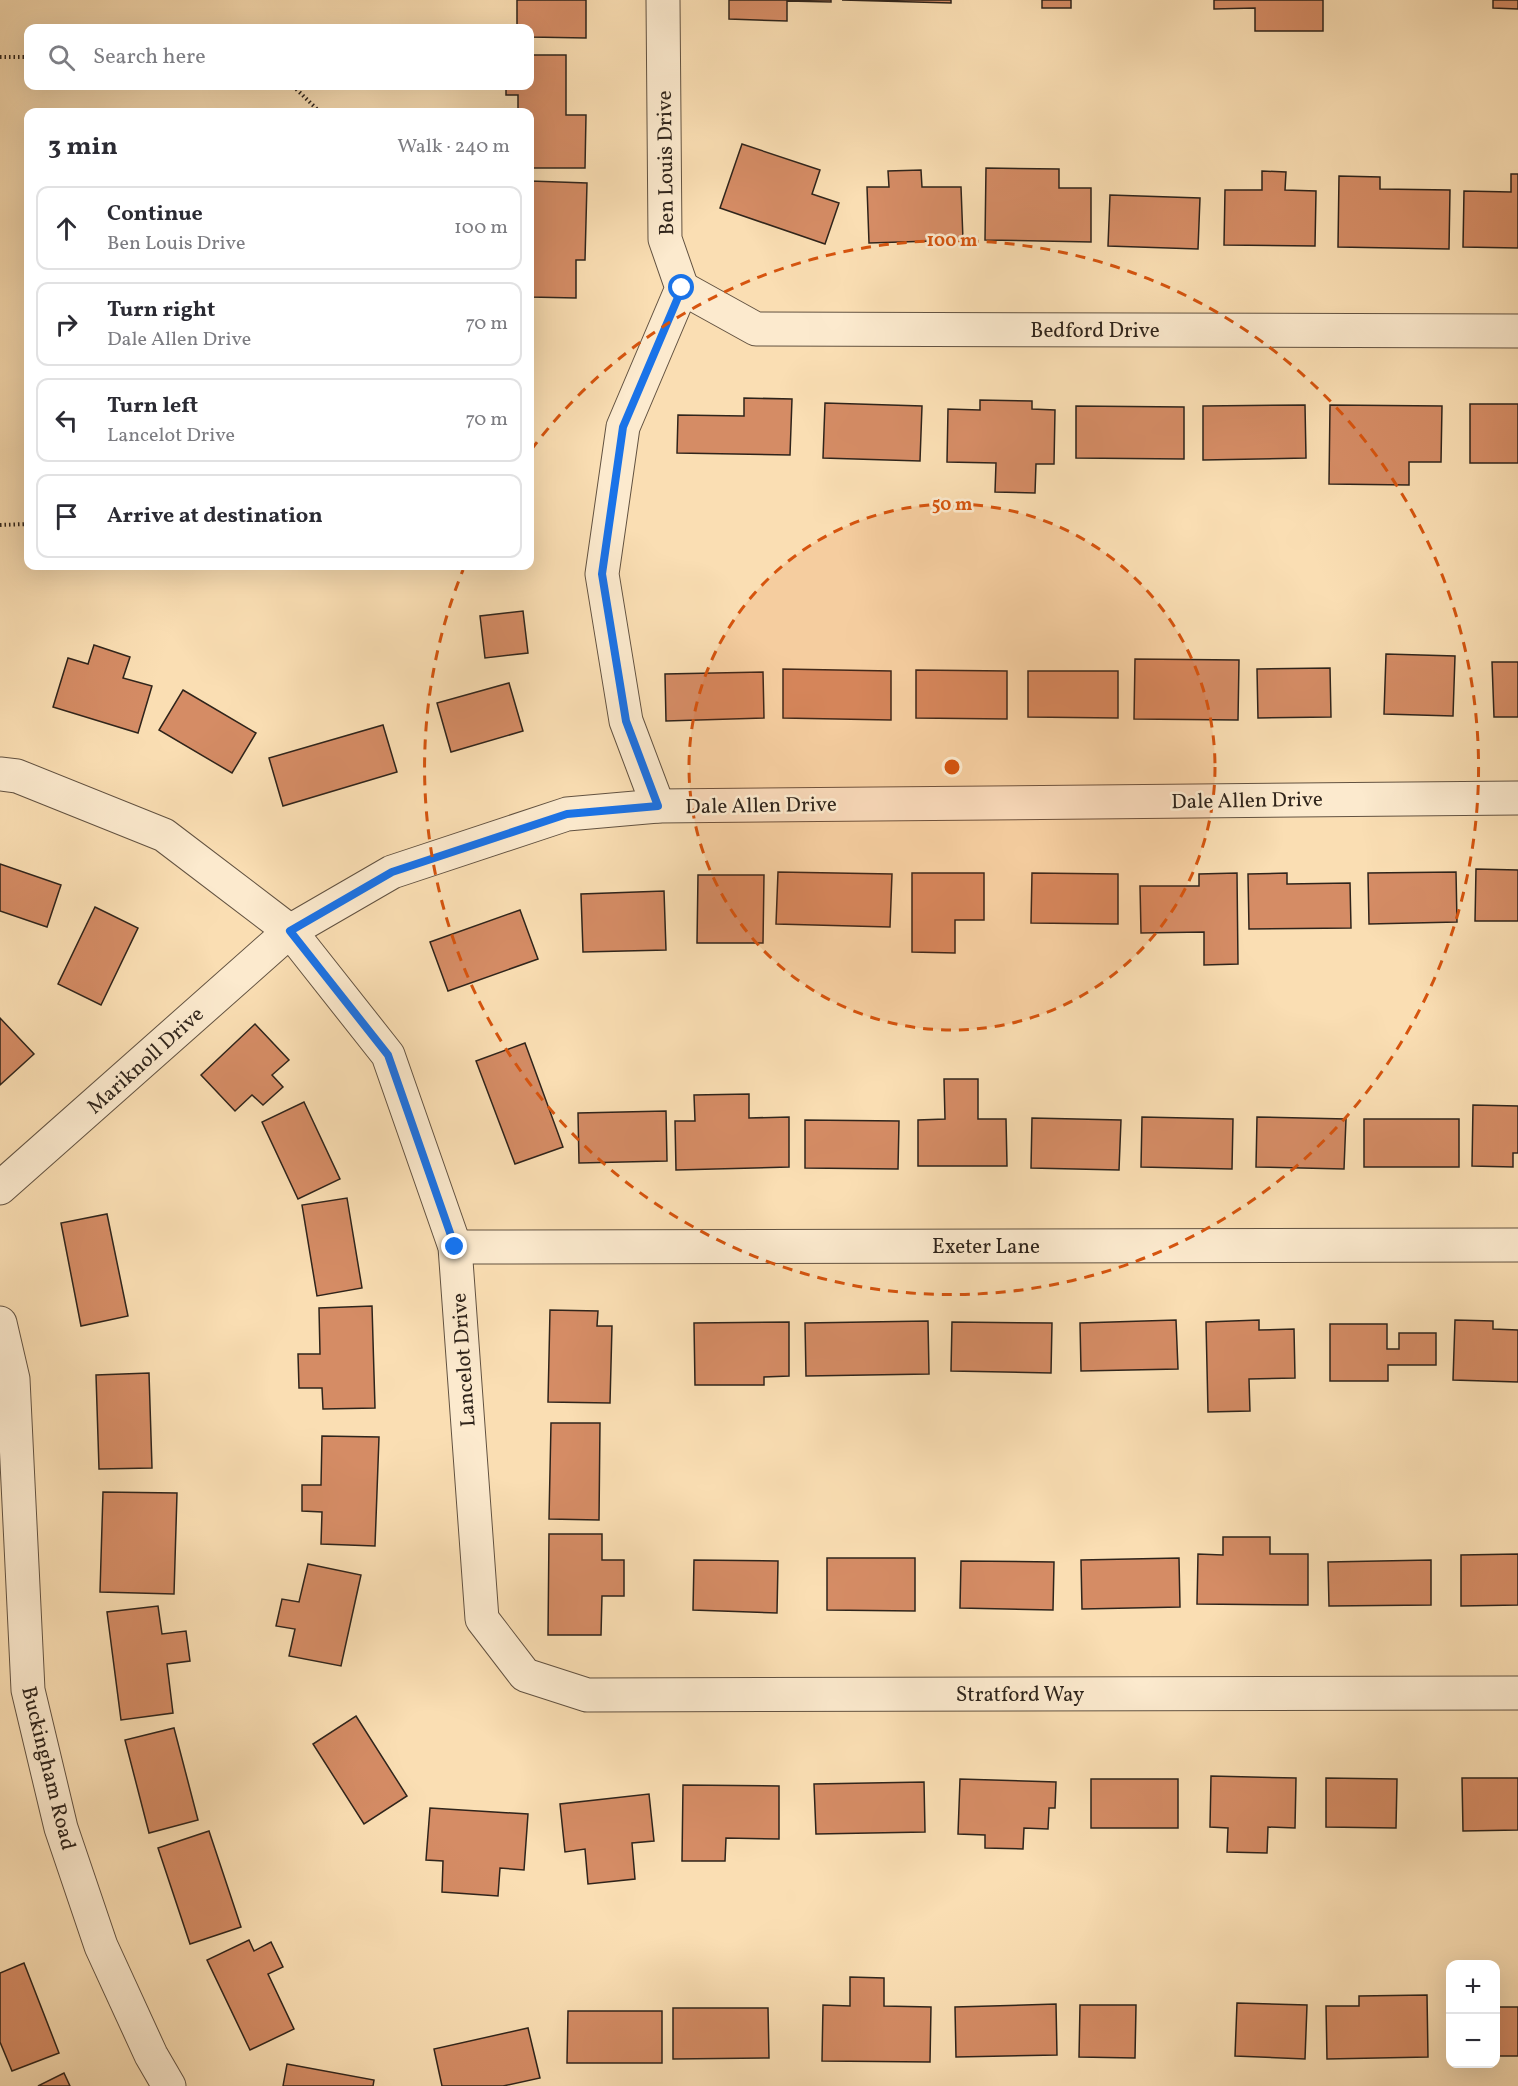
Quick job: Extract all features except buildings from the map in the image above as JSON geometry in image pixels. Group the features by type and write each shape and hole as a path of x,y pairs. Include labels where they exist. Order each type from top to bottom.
{"street":[{"name":"Ben Louis Drive","path":"663,0 665,239 682,288"},
{"name":"Bedford Drive","path":"682,288 756,329 1518,331"},
{"path":"658,806 626,721 602,574 623,427 682,288"},
{"path":"0,774 17,776 164,835 290,931"},
{"name":"Dale Allen Drive","path":"290,931 392,872 567,814 658,806 1518,798"},
{"name":"Mariknoll Drive","path":"0,1188 290,931"},
{"name":"Lancelot Drive","path":"290,931 388,1055 455,1247 482,1619 525,1675"},
{"name":"Exeter Lane","path":"455,1247 1518,1245"},
{"name":"Buckingham Road","path":"0,1323 13,1379 27,1690 61,1828 101,1946 151,2055 169,2086"},
{"name":"Stratford Way","path":"525,1675 588,1695 1518,1694"}],"path":[{"path":"0,57 24,57"},
{"path":"297,90 316,108"},
{"path":"0,525 24,524"}],"route":[{"path":"455,1247 388,1055 290,931 392,872 567,814 658,806 626,721 602,574 623,427 682,288"}]}
